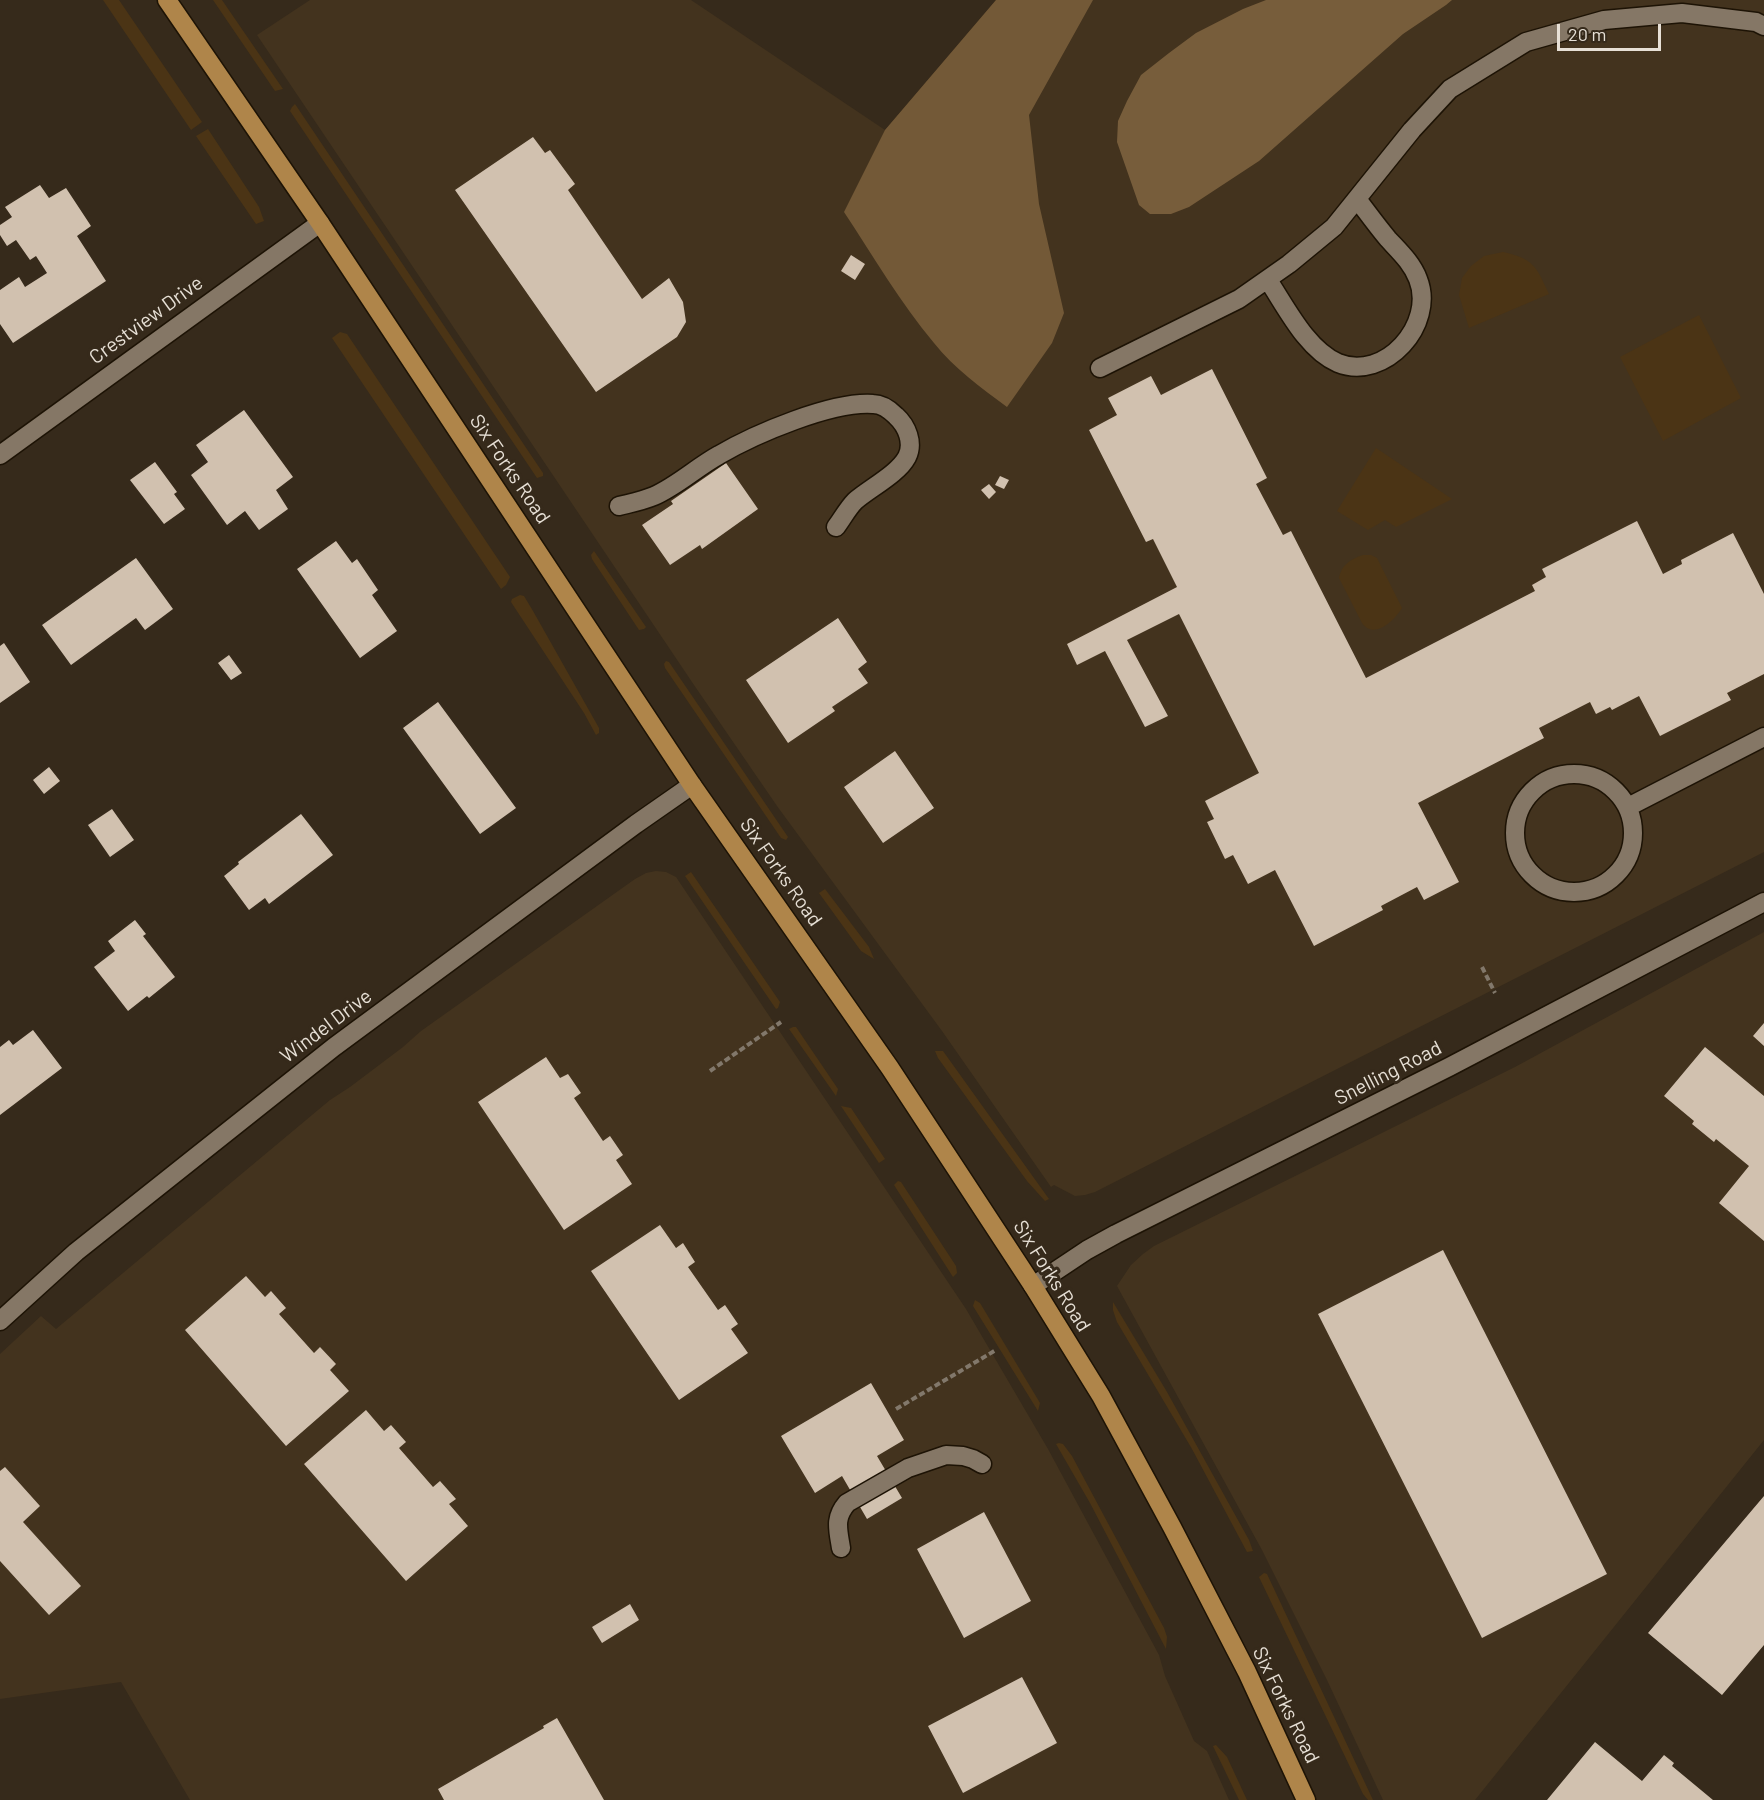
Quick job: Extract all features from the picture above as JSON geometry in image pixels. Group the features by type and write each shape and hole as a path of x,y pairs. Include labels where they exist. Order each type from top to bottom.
{"main road":[{"name":"Six Forks Road","path":"167,0 320,223 692,784 890,1068 1033,1286 1101,1396 1172,1527 1246,1672 1306,1800"}],"street":[{"path":"1100,368 1239,299 1268,280 1334,227 1412,130 1450,89 1526,42 1604,20 1682,13 1756,22 1764,26"},
{"path":"1268,280 1304,334 1318,350 1336,362 1351,367 1372,365 1389,357 1404,344 1415,325 1422,302 1419,280 1410,262 1357,199"},
{"name":"Crestview Drive","path":"0,455 320,223"},
{"path":"619,506 657,495 718,455 804,416 844,406 874,404 887,408 900,420 908,433 911,446 906,459 854,503 836,527"},
{"path":"1628,807 1764,737"},
{"path":"1582,774 1601,780 1617,791 1628,807 1633,826 1632,846 1625,864 1612,879 1596,889 1577,893 1557,891 1540,882 1526,869 1517,851 1515,831 1519,812 1529,795 1544,782 1562,775 1582,774"},
{"name":"Windel Drive","path":"0,1321 76,1252 334,1047 692,784"},
{"name":"Snelling Road","path":"1033,1286 1116,1234 1449,1067 1764,902"},
{"path":"841,1548 837,1525 840,1511 847,1503 908,1468 946,1455 963,1456 982,1464"}],"path":[{"path":"1482,967 1495,993"},
{"path":"710,1071 781,1022"},
{"path":"896,1410 996,1350"}],"shaded area":[{"path":"103,0 119,0 202,122 191,130"},
{"path":"213,0 222,0 283,89 275,91"},
{"path":"310,0 691,0 885,130 996,0 1764,0 1764,852 1095,1192 1075,1196 1054,1185 1051,1187 942,1031 777,806 257,35"},
{"path":"996,0 1093,0 1029,115 1039,204 1064,313 1052,343 1007,407 959,369 934,343 898,295 844,212 885,130"},
{"path":"1266,0 1452,0 1403,34 1259,161 1189,207 1171,214 1150,214 1139,205 1117,142 1118,121 1141,75 1196,33"},
{"path":"295,104 543,476 537,478 290,111"},
{"path":"208,129 259,207 264,221 256,224 196,136"},
{"path":"1503,252 1533,265 1549,294 1469,328 1459,295 1462,278 1471,266 1484,256"},
{"path":"1699,315 1741,398 1663,441 1620,357"},
{"path":"340,332 347,334 510,577 501,589 332,338"},
{"path":"1376,448 1452,499 1396,527 1385,520 1368,530 1337,511"},
{"path":"594,551 646,627 644,629 639,630 592,559 591,555"},
{"path":"1363,555 1377,558 1402,608 1384,627 1372,630 1362,623 1339,578 1347,563"},
{"path":"520,595 524,596 533,611 599,728 599,733 596,735 511,602"},
{"path":"666,661 669,662 788,837 786,840 781,838 665,668"},
{"path":"656,871 666,872 676,877 966,1309 1048,1449 1159,1655 1165,1676 1194,1741 1207,1751 1229,1800 190,1800 121,1682 0,1699 0,1354 41,1316 56,1329 330,1100 403,1047 421,1031 635,879"},
{"path":"691,872 780,1002 778,1008 776,1009 685,876"},
{"path":"825,889 869,947 874,959 861,951 819,893"},
{"path":"1764,932 1764,1440 1475,1800 1383,1800 1327,1680 1262,1550 1117,1286 1131,1265 1154,1246 1515,1067"},
{"path":"796,1027 838,1089 836,1096 789,1029"},
{"path":"935,1051 943,1051 1049,1199 1045,1201 1027,1181"},
{"path":"841,1106 851,1108 885,1159 879,1163"},
{"path":"898,1181 901,1182 956,1266 957,1273 953,1277 894,1185"},
{"path":"975,1300 980,1303 1040,1403 1038,1411 973,1306"},
{"path":"1113,1302 1167,1392 1253,1551 1247,1552 1192,1449 1117,1322"},
{"path":"1056,1444 1063,1444 1072,1456 1164,1628 1167,1637 1166,1649 1090,1503"},
{"path":"1264,1573 1267,1574 1373,1800 1368,1800 1363,1794 1259,1577"},
{"path":"1216,1745 1227,1757 1247,1800 1239,1800 1213,1746"}],"building":[{"path":"533,137 545,153 550,150 575,184 568,190 642,299 669,278 683,302 686,322 677,337 596,392 455,190"},
{"path":"40,185 49,198 66,188 91,226 77,236 106,281 13,343 0,324 0,290 19,277 25,287 47,273 36,256 30,260 16,240 7,246 0,235 0,225 12,217 5,207"},
{"path":"851,255 865,264 855,280 841,271"},
{"path":"1212,369 1267,478 1256,484 1283,535 1291,531 1366,678 1535,591 1532,585 1546,577 1542,569 1637,521 1663,574 1682,564 1681,560 1733,533 1764,594 1764,674 1727,693 1731,700 1660,736 1639,696 1612,710 1610,707 1596,714 1590,702 1539,728 1544,738 1418,803 1459,882 1424,900 1417,887 1381,906 1383,910 1314,946 1275,870 1248,884 1233,855 1225,859 1207,822 1214,819 1205,801 1259,773 1179,614 1127,640 1168,716 1145,727 1105,651 1077,665 1067,644 1177,587 1153,539 1146,542 1089,430 1117,415 1108,398 1151,376 1161,395"},
{"path":"244,410 293,477 276,490 288,509 259,530 245,511 227,525 191,475 208,462 196,445"},
{"path":"155,462 177,492 174,494 185,509 164,524 130,480"},
{"path":"726,463 758,509 702,549 700,545 670,565 642,525 673,504 671,501"},
{"path":"1000,476 1009,480 1004,489 995,485"},
{"path":"989,484 996,492 989,499 981,490"},
{"path":"336,541 352,563 357,559 378,590 372,595 397,631 360,658 297,569"},
{"path":"136,558 173,609 145,630 136,618 71,665 42,625"},
{"path":"838,618 867,662 858,669 868,683 832,707 835,711 788,743 746,680"},
{"path":"4,643 30,682 0,703 0,646"},
{"path":"229,655 242,673 231,680 218,663"},
{"path":"438,702 516,808 480,834 403,728"},
{"path":"895,751 934,808 883,843 844,787"},
{"path":"49,767 60,781 44,794 33,780"},
{"path":"112,809 134,840 110,857 88,825"},
{"path":"301,814 333,855 269,904 265,898 249,910 224,876 239,864 238,862"},
{"path":"135,920 146,934 143,936 175,977 128,1011 94,967 115,951 108,941"},
{"path":"1764,1023 1764,1046 1753,1036"},
{"path":"33,1030 62,1068 0,1115 0,1047 9,1040 13,1045"},
{"path":"1705,1047 1764,1096 1764,1241 1719,1203 1749,1166 1716,1139 1714,1142 1692,1124 1694,1121 1664,1096"},
{"path":"546,1057 560,1078 568,1074 581,1093 574,1098 603,1141 610,1136 623,1155 616,1160 632,1184 564,1230 478,1102"},
{"path":"660,1225 676,1248 683,1243 695,1262 688,1267 718,1310 725,1305 738,1324 731,1329 748,1353 679,1400 591,1271"},
{"path":"1443,1250 1607,1574 1482,1638 1318,1314"},
{"path":"246,1276 265,1297 271,1291 286,1308 279,1314 314,1353 320,1347 336,1364 330,1370 349,1391 286,1446 185,1330"},
{"path":"871,1383 904,1440 877,1456 902,1498 867,1519 842,1476 815,1493 781,1436"},
{"path":"366,1410 384,1431 391,1425 406,1442 399,1448 433,1487 440,1481 456,1499 449,1504 468,1526 406,1581 304,1464"},
{"path":"5,1467 40,1506 23,1522 81,1586 49,1615 0,1561 0,1471"},
{"path":"1764,1496 1764,1645 1722,1695 1648,1633"},
{"path":"984,1512 1031,1601 964,1638 917,1549"},
{"path":"630,1604 639,1620 602,1643 592,1627"},
{"path":"1022,1677 1057,1743 963,1793 928,1726"},
{"path":"557,1718 604,1800 444,1800 438,1789 544,1728 543,1726"},
{"path":"1595,1742 1642,1781 1664,1755 1674,1763 1672,1766 1713,1800 1547,1800"}]}
